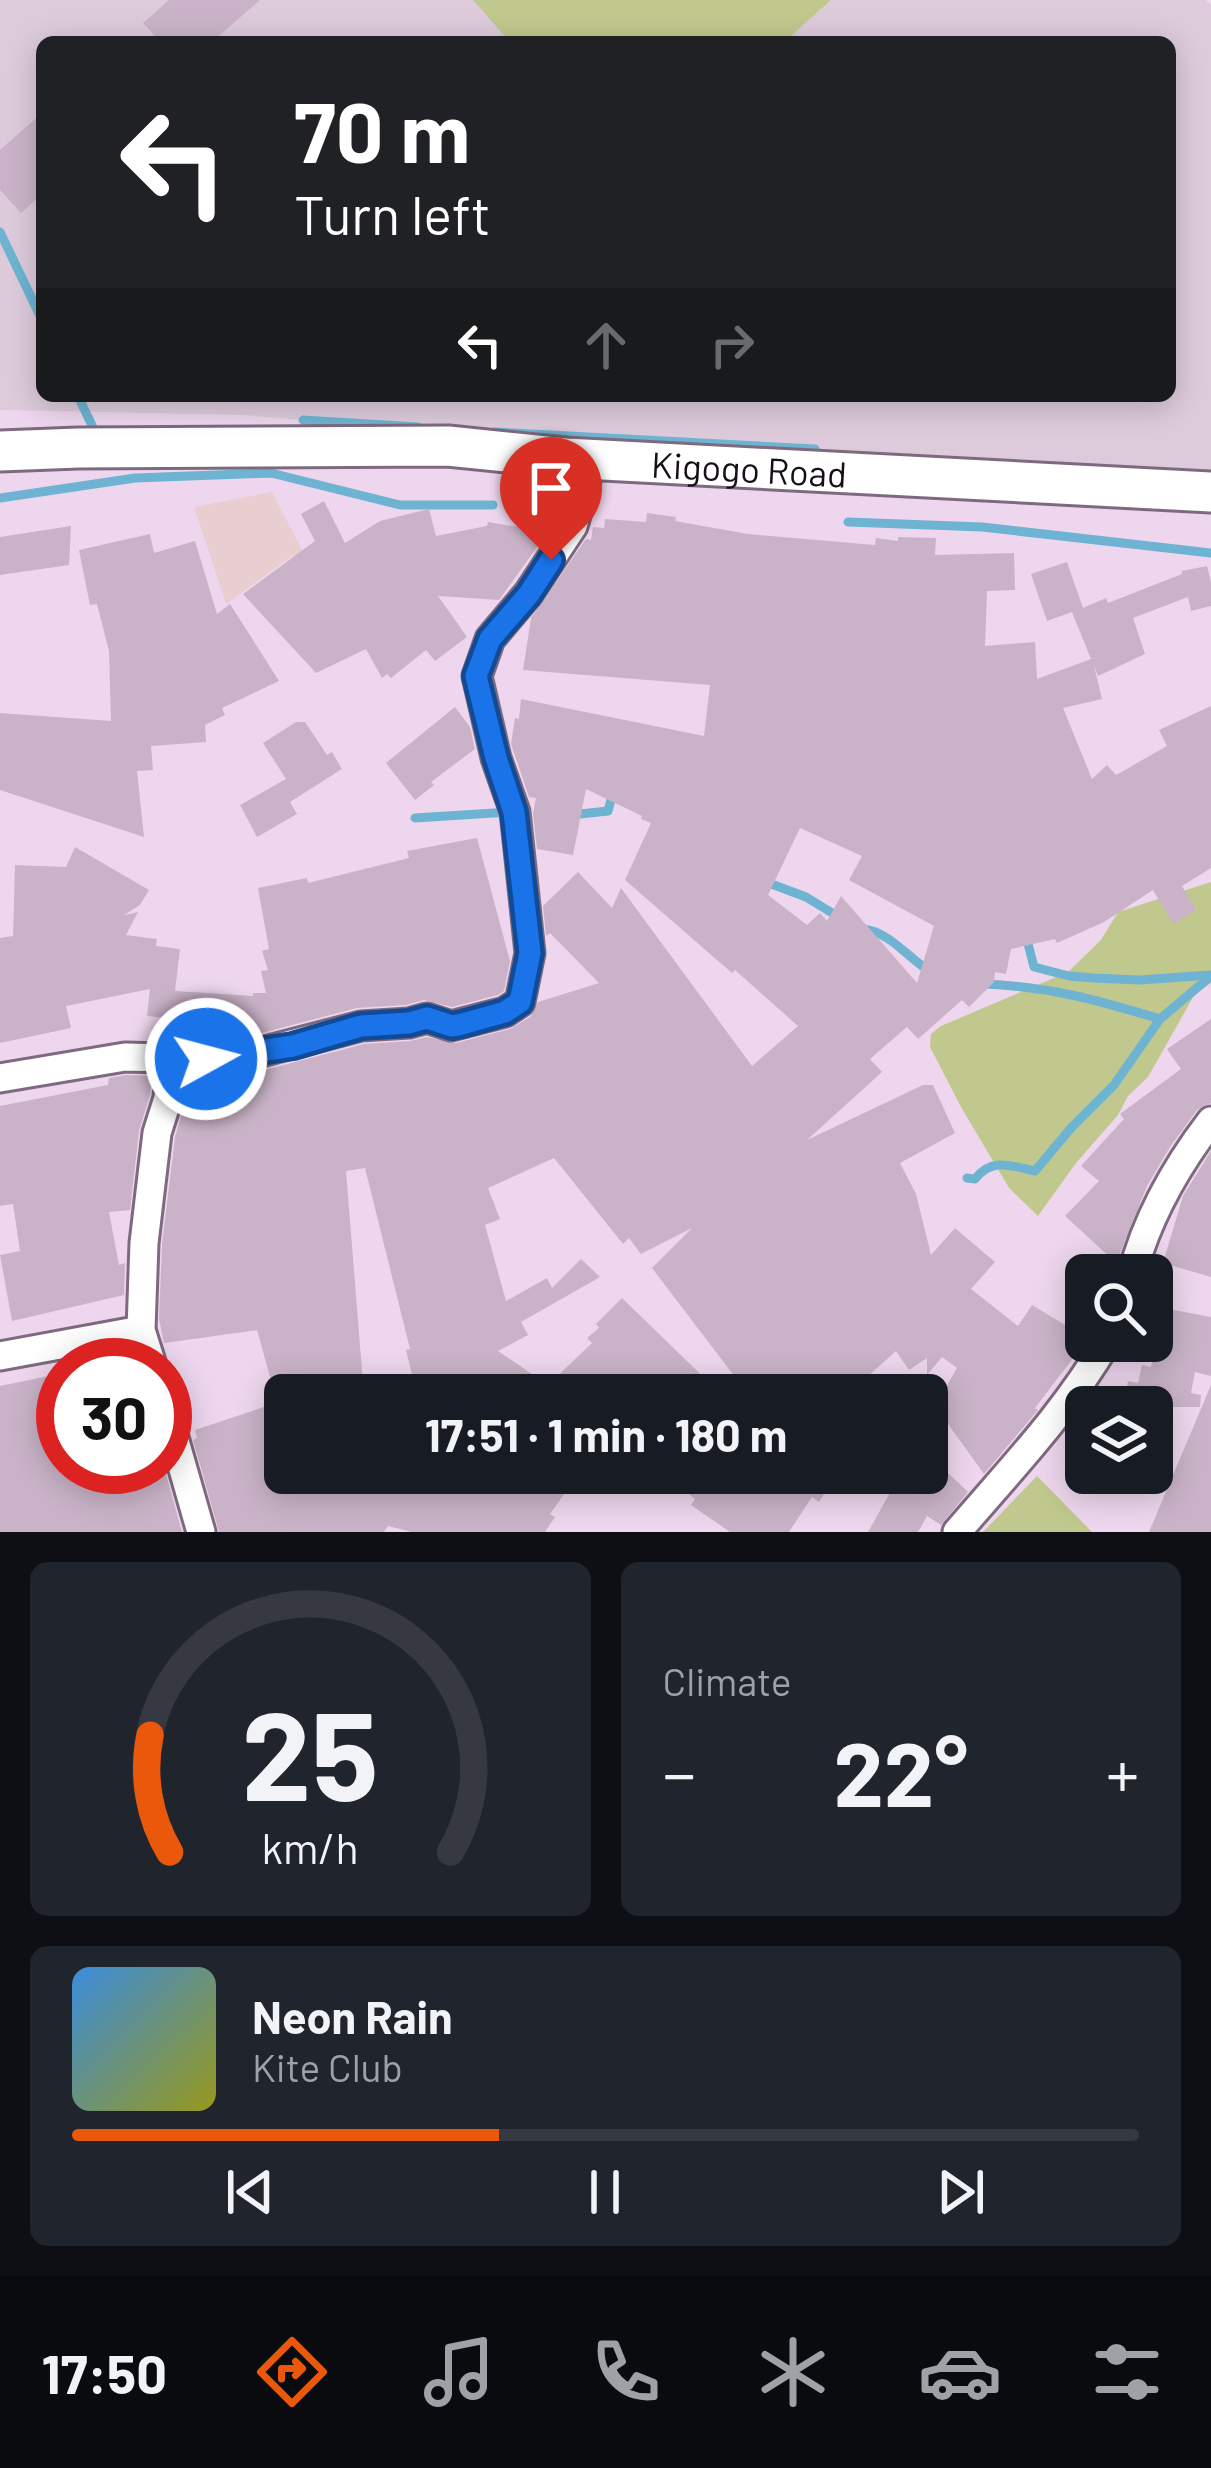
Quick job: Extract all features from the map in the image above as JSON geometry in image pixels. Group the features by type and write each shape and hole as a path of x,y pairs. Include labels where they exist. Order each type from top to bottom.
{"main road":[{"name":"Kigogo Road","path":"0,451 448,446 592,459 1211,492"}],"street":[{"path":"0,1078 125,1057 206,1059 253,1054 361,1026 427,1018 452,1026 492,1017 520,1002 530,953 514,812 476,676 490,639 529,594 573,526 592,459"},
{"path":"144,1338 148,1202 171,1057"},
{"path":"1139,1254 1151,1215 1211,1121"},
{"path":"0,1356 141,1330"},
{"path":"957,1532 1056,1418 1095,1362"},
{"path":"190,1494 201,1532"}],"shaded area":[{"path":"0,0 1206,0 1211,5 1211,487 724,455 243,415 0,410"},
{"path":"272,492 305,555 296,560 292,556 226,604 194,507"}],"green space":[{"path":"473,0 831,0 791,36 505,36"},
{"path":"1211,882 1211,983 1196,992 1148,1077 1128,1096 1038,1216 1009,1188 961,1107 930,1047 931,1034 1068,972 1101,940 1118,912"},
{"path":"1037,1476 1092,1532 983,1532"}],"building":[{"path":"169,0 260,0 219,36 155,36 143,23"},
{"path":"36,118 36,199 21,213 0,190 0,150"},
{"path":"324,501 345,543 380,521 429,509 436,536 487,526 488,522 548,532 499,600 438,596 467,637 435,661 426,650 391,678 387,674 382,678 366,649 316,673 243,594 315,541 301,514"},
{"path":"647,513 748,534 875,545 876,538 936,538 935,555 1014,553 1015,590 987,591 985,646 1035,642 1037,679 1091,659 1072,612 1047,621 1031,574 1067,562 1083,608 1207,566 1211,606 1191,611 1188,597 1133,618 1145,654 1098,676 1094,666 1102,699 1063,708 1092,779 1107,765 1116,775 1167,746 1159,730 1211,706 1211,868 1182,886 1196,910 1173,924 1153,890 1104,922 1057,943 1055,939 1011,949 1006,974 995,972 994,982 969,1007 962,1000 918,1039 907,1027 870,1059 882,1072 807,1140 923,1085 933,1085 955,1133 900,1163 916,1194 931,1255 955,1228 995,1262 971,1289 1018,1326 1032,1305 1065,1325 1065,1362 1070,1362 1035,1408 1038,1410 984,1474 948,1424 948,1384 957,1368 942,1357 928,1374 927,1358 909,1370 896,1351 870,1374 733,1374 652,1268 692,1228 641,1254 629,1238 623,1244 554,1158 488,1188 500,1219 485,1225 506,1301 547,1278 552,1288 581,1259 600,1277 521,1322 528,1335 498,1351 532,1374 412,1374 406,1350 410,1349 365,1168 346,1171 362,1374 269,1374 257,1330 163,1338 159,1319 162,1244 187,1079 257,1072 364,1044 427,1037 456,1043 510,1029 530,1017 538,1002 599,983 550,933 546,936 543,906 578,872 612,908 621,888 752,1066 798,1026 625,880 651,823 642,816 586,789 573,855 537,849 536,798 529,797 511,744 521,699 704,736 710,685 523,670 531,618 586,539 591,540 593,527 604,528 605,519 646,522","holes":["800,828 862,856 849,880 934,926 917,983 841,896 827,921 820,913 807,925 768,895"]},
{"path":"71,526 69,565 0,575 0,537"},
{"path":"150,534 154,553 195,541 217,614 230,604 279,681 222,708 225,715 205,725 206,742 151,746 153,770 137,771 144,837 0,790 0,713 111,721 109,651 97,604 90,605 79,550"},
{"path":"455,707 470,727 475,749 415,800 386,763"},
{"path":"296,722 305,722 342,769 290,802 297,814 257,837 240,805 286,779 263,743"},
{"path":"477,838 510,961 504,991 498,995 452,1007 424,1000 357,1008 250,1036 199,1041 201,1022 147,1016 150,989 66,1006 71,1028 0,1043 0,938 13,936 15,865 66,867 75,847 149,890 140,905 124,915 138,912 126,935 157,939 156,946 180,949 175,991 253,996 266,993 261,971 268,970 262,951 269,949 258,888 307,878 308,883 409,858 407,851"},
{"path":"1211,1019 1211,1103 1197,1110 1170,1147 1147,1186 1120,1253 1106,1254 1065,1216 1099,1181 1081,1166 1124,1119 1120,1114 1181,1069 1167,1049"},
{"path":"152,1076 139,1131 130,1210 109,1212 119,1265 125,1263 124,1295 12,1321 0,1255 20,1251 13,1204 0,1206 0,1106 108,1085 109,1078"},
{"path":"1211,1151 1211,1277 1173,1266 1173,1254 1166,1254 1183,1196"},
{"path":"622,1298 700,1374 560,1374 592,1343 587,1338 599,1328 596,1324"},
{"path":"1173,1310 1211,1317 1211,1376 1195,1372 1191,1393 1201,1395 1200,1407 1173,1407 1173,1386 1127,1386 1128,1381 1138,1383 1142,1365 1151,1367 1152,1362 1173,1362"},
{"path":"36,1379 36,1494 171,1494 182,1532 0,1532 0,1386"},
{"path":"1211,1385 1211,1532 1149,1532 1165,1494 1173,1494 1173,1475"},
{"path":"264,1407 264,1494 564,1494 550,1514 555,1517 545,1532 412,1532 388,1526 384,1532 219,1532 193,1440 195,1430"},
{"path":"948,1473 968,1492 941,1525 927,1516 918,1532 868,1532 889,1494 948,1494"},
{"path":"689,1494 824,1494 819,1502 812,1497 789,1532 730,1532 691,1505 695,1499"}],"waterway":[{"path":"0,232 36,307"},
{"path":"81,402 97,436"},
{"path":"303,420 418,427"},
{"path":"494,432 815,449"},
{"path":"0,498 135,478 271,473 400,505 493,505"},
{"path":"848,522 982,527 1211,553"},
{"path":"570,815 608,811 614,789"},
{"path":"415,818 511,812"},
{"path":"766,882 806,897 842,919"},
{"path":"862,929 889,939 928,970"},
{"path":"1026,936 1034,967 1069,976 1139,980 1211,975"},
{"path":"967,1178 975,1179 995,1165 1035,1171 1114,1085 1160,1019 1211,976"},
{"path":"985,984 1074,996 1160,1019"}],"route":[{"path":"206,1059 293,1046 361,1026 427,1018 452,1026 478,1022 520,1002 530,953 514,812 476,676 490,639 551,560"}]}
